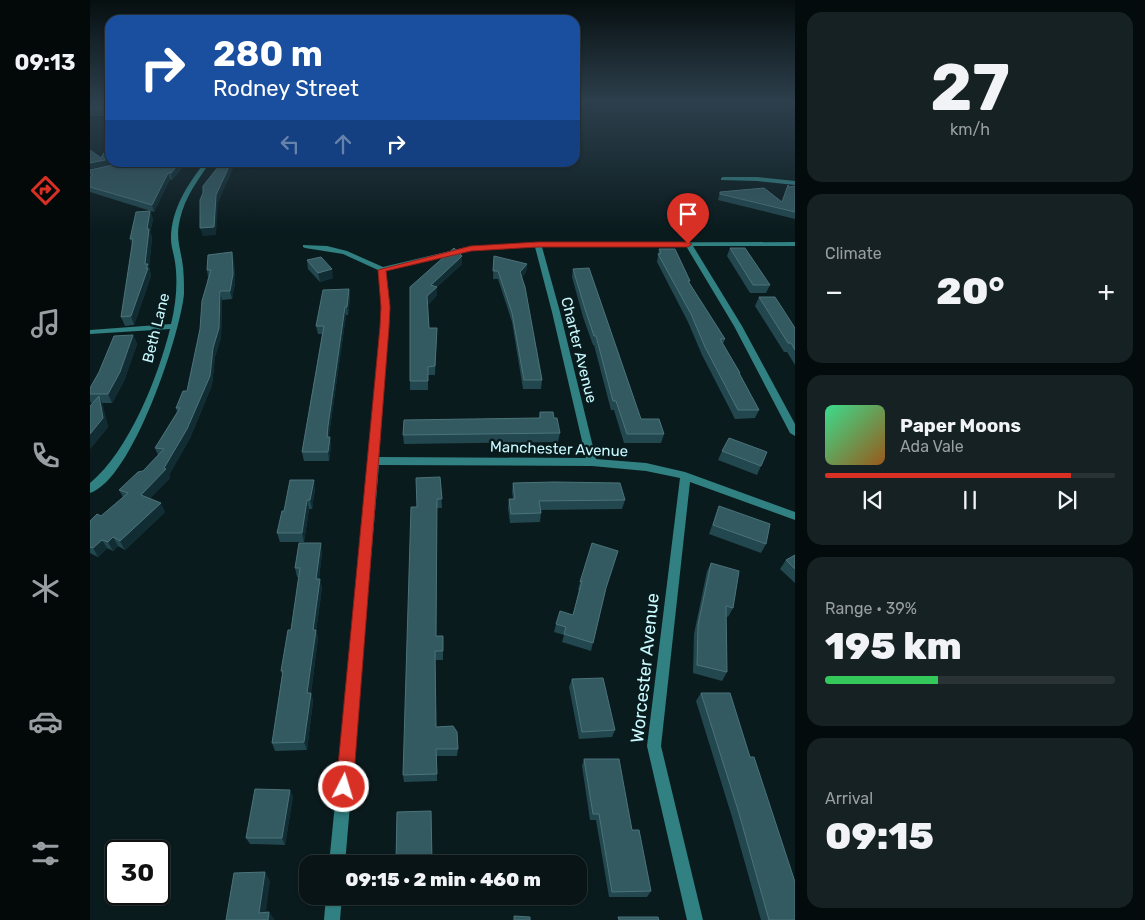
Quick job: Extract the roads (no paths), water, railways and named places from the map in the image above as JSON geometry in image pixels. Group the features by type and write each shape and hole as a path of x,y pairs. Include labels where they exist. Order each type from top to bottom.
{"street":[{"name":"Beth Lane","path":"90,489 107,474 135,432 158,376 174,326 180,294 179,262 174,242 179,206 192,182 204,167"},
{"path":"723,179 757,179 795,183"},
{"path":"688,244 738,326 795,434"},
{"path":"305,246 352,253 382,270 471,248 538,245 795,244"},
{"name":"Charter Avenue","path":"538,245 592,462"},
{"path":"338,855 374,461 386,307 382,270"},
{"path":"90,332 174,326"},
{"name":"Manchester Avenue","path":"374,461 592,462 646,467 685,476 795,516"},
{"name":"Worcester Avenue","path":"685,476 654,746 695,920"},
{"path":"332,920 333,905"}]}
